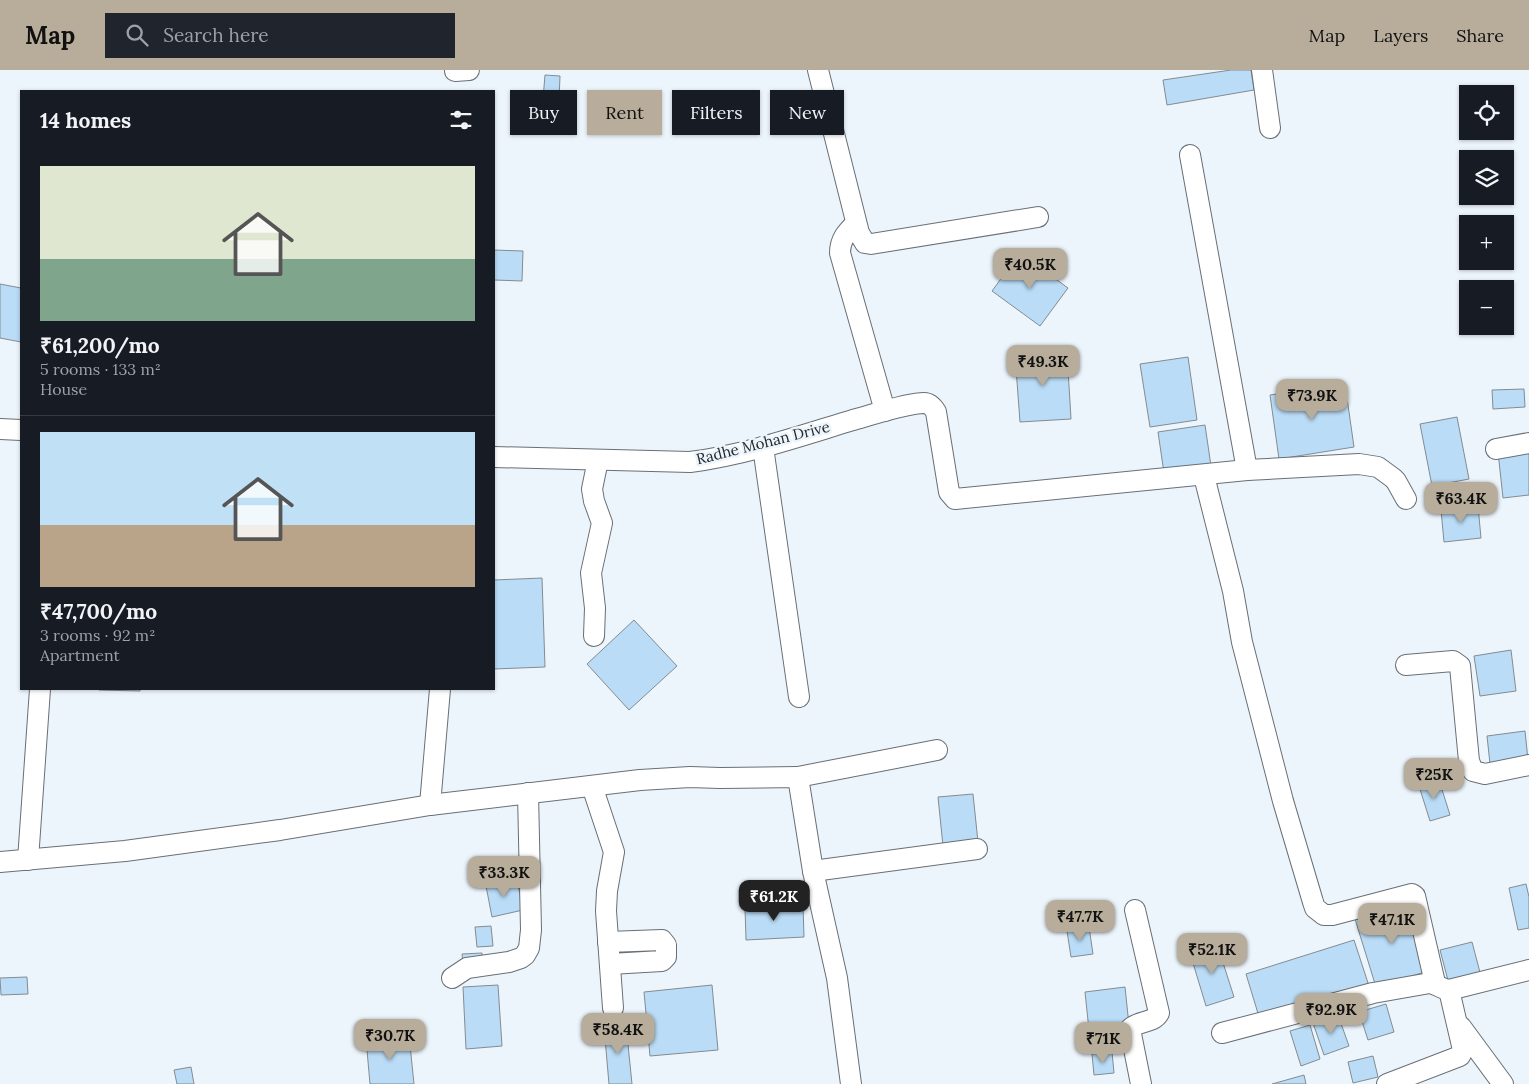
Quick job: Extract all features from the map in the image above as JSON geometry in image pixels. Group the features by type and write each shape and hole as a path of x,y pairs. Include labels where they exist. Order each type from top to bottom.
{"street":[{"path":"818,70 856,223 865,242 871,244 1038,217"},
{"path":"1262,70 1270,128"},
{"path":"1190,155 1247,470"},
{"path":"856,223 846,233 840,243 840,253 886,411"},
{"name":"Radhe Mohan Drive","path":"495,457 690,462 706,460 762,447 886,411 926,403 932,406 936,412 949,492 955,499 1204,476"},
{"path":"0,429 20,430"},
{"path":"1496,449 1529,443"},
{"path":"762,447 799,697"},
{"path":"594,636 595,608 591,573 602,522 592,489 598,460"},
{"path":"1388,1084 1460,1056 1463,1050 1456,1021 1442,987 1415,896 1412,894 1332,915 1324,915 1315,908 1271,754 1204,476 1247,470 1368,465 1378,467 1396,481 1406,499"},
{"path":"1406,665 1453,661 1460,666 1469,761 1473,771 1485,774 1529,765"},
{"path":"28,860 40,690"},
{"path":"430,805 440,690"},
{"path":"0,862 125,852 280,830 430,805 592,786 690,777 798,776 937,750"},
{"path":"798,776 813,871 837,978 850,1084"},
{"path":"592,786 614,852 606,898 613,1008"},
{"path":"452,978 467,968 516,960 528,951 531,930 528,793"},
{"path":"813,871 977,849"},
{"path":"1135,910 1159,1013 1154,1019 1133,1026 1130,1029 1141,1084"},
{"path":"608,942 662,940 666,945 666,957 662,961 610,964"},
{"path":"1222,1033 1372,994 1425,983 1442,987 1529,970"},
{"path":"1456,1021 1503,1084"}],"building":[{"path":"1231,70 1251,70 1254,90 1167,105 1163,80"},
{"path":"545,75 560,76 559,90 544,90"},
{"path":"495,250 523,251 522,281 495,280"},
{"path":"1020,253 1068,288 1040,326 992,291"},
{"path":"0,284 20,288 20,342 0,338"},
{"path":"1067,352 1071,419 1020,422 1015,355"},
{"path":"1188,357 1197,420 1150,427 1140,364"},
{"path":"1345,384 1354,447 1279,459 1270,395"},
{"path":"1524,389 1525,407 1493,409 1492,390"},
{"path":"1457,417 1469,479 1432,486 1420,424"},
{"path":"1205,425 1211,466 1164,473 1158,432"},
{"path":"1529,448 1529,495 1503,498 1498,452"},
{"path":"1478,506 1481,538 1444,542 1441,510"},
{"path":"542,578 545,667 495,669 495,580"},
{"path":"634,620 677,666 629,710 587,664"},
{"path":"1511,650 1516,691 1480,696 1474,656"},
{"path":"99,690 140,690 140,691"},
{"path":"1525,731 1528,760 1490,764 1487,736"},
{"path":"1439,780 1450,815 1430,821 1419,786"},
{"path":"973,794 978,842 943,846 938,797"},
{"path":"517,880 523,910 492,917 486,886"},
{"path":"1526,884 1529,897 1529,928 1518,930 1509,888"},
{"path":"1407,902 1428,971 1376,987 1355,919"},
{"path":"803,905 804,937 746,940 745,908"},
{"path":"491,926 493,946 477,947 475,927"},
{"path":"1089,927 1093,954 1071,957 1067,931"},
{"path":"1354,940 1369,986 1260,1020 1246,974"},
{"path":"1472,942 1482,980 1450,988 1440,950"},
{"path":"1217,944 1234,997 1206,1006 1190,953"},
{"path":"482,953 483,963 463,964 462,954"},
{"path":"27,977 28,994 1,995 0,978"},
{"path":"498,985 502,1046 466,1049 463,987"},
{"path":"712,985 718,1050 650,1056 644,992"},
{"path":"1125,987 1129,1025 1089,1030 1085,992"},
{"path":"1386,1004 1394,1032 1368,1040 1359,1012"},
{"path":"1338,1015 1349,1046 1324,1055 1313,1023"},
{"path":"626,1025 632,1084 609,1084 604,1027"},
{"path":"1310,1025 1320,1059 1301,1066 1290,1031"},
{"path":"409,1035 414,1084 370,1084 366,1039"},
{"path":"1112,1052 1114,1073 1094,1075 1092,1054"},
{"path":"1373,1056 1378,1077 1353,1083 1348,1062"},
{"path":"191,1067 194,1084 177,1084 174,1070"},
{"path":"1304,1075 1306,1084 1272,1084"}]}
